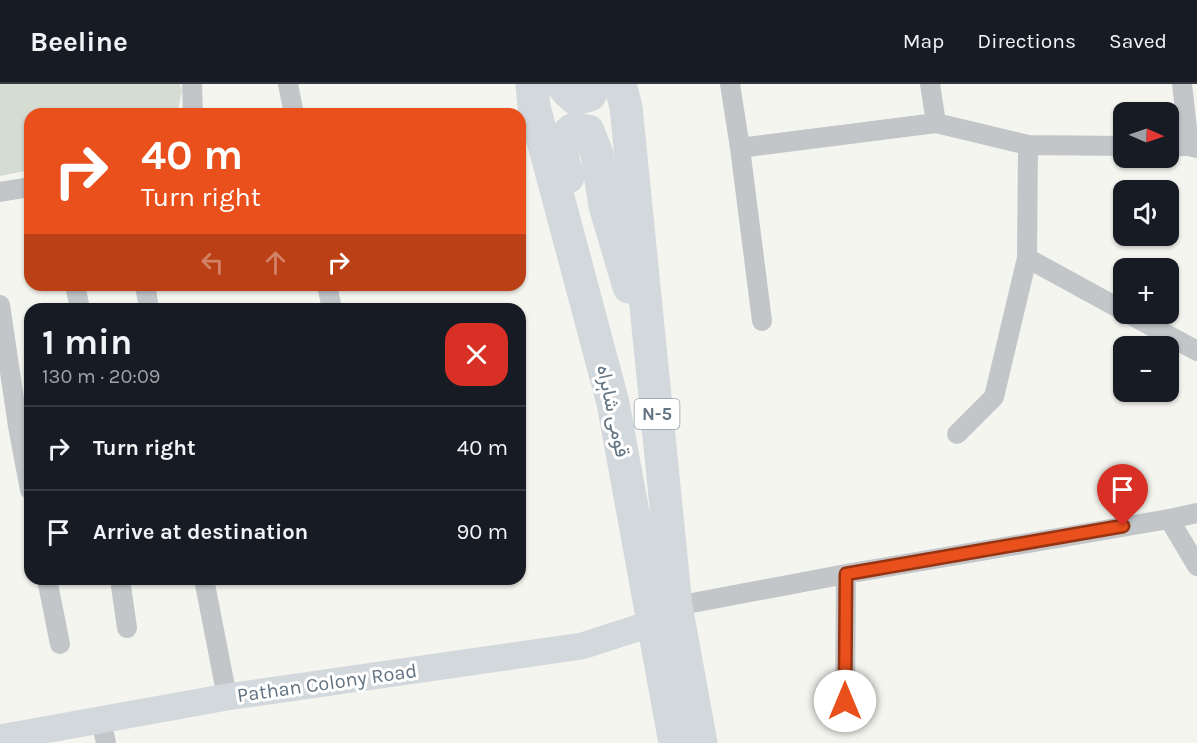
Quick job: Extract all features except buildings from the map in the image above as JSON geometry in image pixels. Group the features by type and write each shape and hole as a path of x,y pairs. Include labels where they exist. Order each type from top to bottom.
{"highway":[{"name":"قومی شاہراہ","path":"532,84 534,107 613,403 664,614 701,743"},
{"path":"562,84 576,99 590,94 591,84"},
{"name":"قومی شاہراہ","path":"620,84 626,107 652,368 664,614 675,743"},
{"path":"613,403 572,191 561,153 564,136 572,130 588,131 597,154 605,207 652,368"}],"main road":[{"name":"Pathan Colony Road","path":"0,738 104,731 227,697 582,646 664,614"}],"street":[{"path":"192,84 193,108"},
{"path":"288,84 293,108"},
{"path":"730,84 762,321"},
{"path":"930,84 936,123"},
{"path":"1182,84 1193,147"},
{"path":"740,148 936,123 1028,145 1113,146"},
{"path":"957,434 994,397 1028,258 1028,145"},
{"path":"0,192 24,188"},
{"path":"1028,258 1113,305"},
{"path":"0,305 16,426 24,463"},
{"path":"1147,324 1197,351"},
{"path":"664,614 846,574 1197,513"},
{"path":"1169,519 1197,566"},
{"path":"845,701 846,574"},
{"path":"48,585 60,644"},
{"path":"121,585 127,628"},
{"path":"205,585 227,697"}],"shaded area":[{"path":"0,84 180,84 182,91 178,108 24,108 24,171 0,176"}],"route":[{"path":"845,701 846,574 1123,526"}]}
